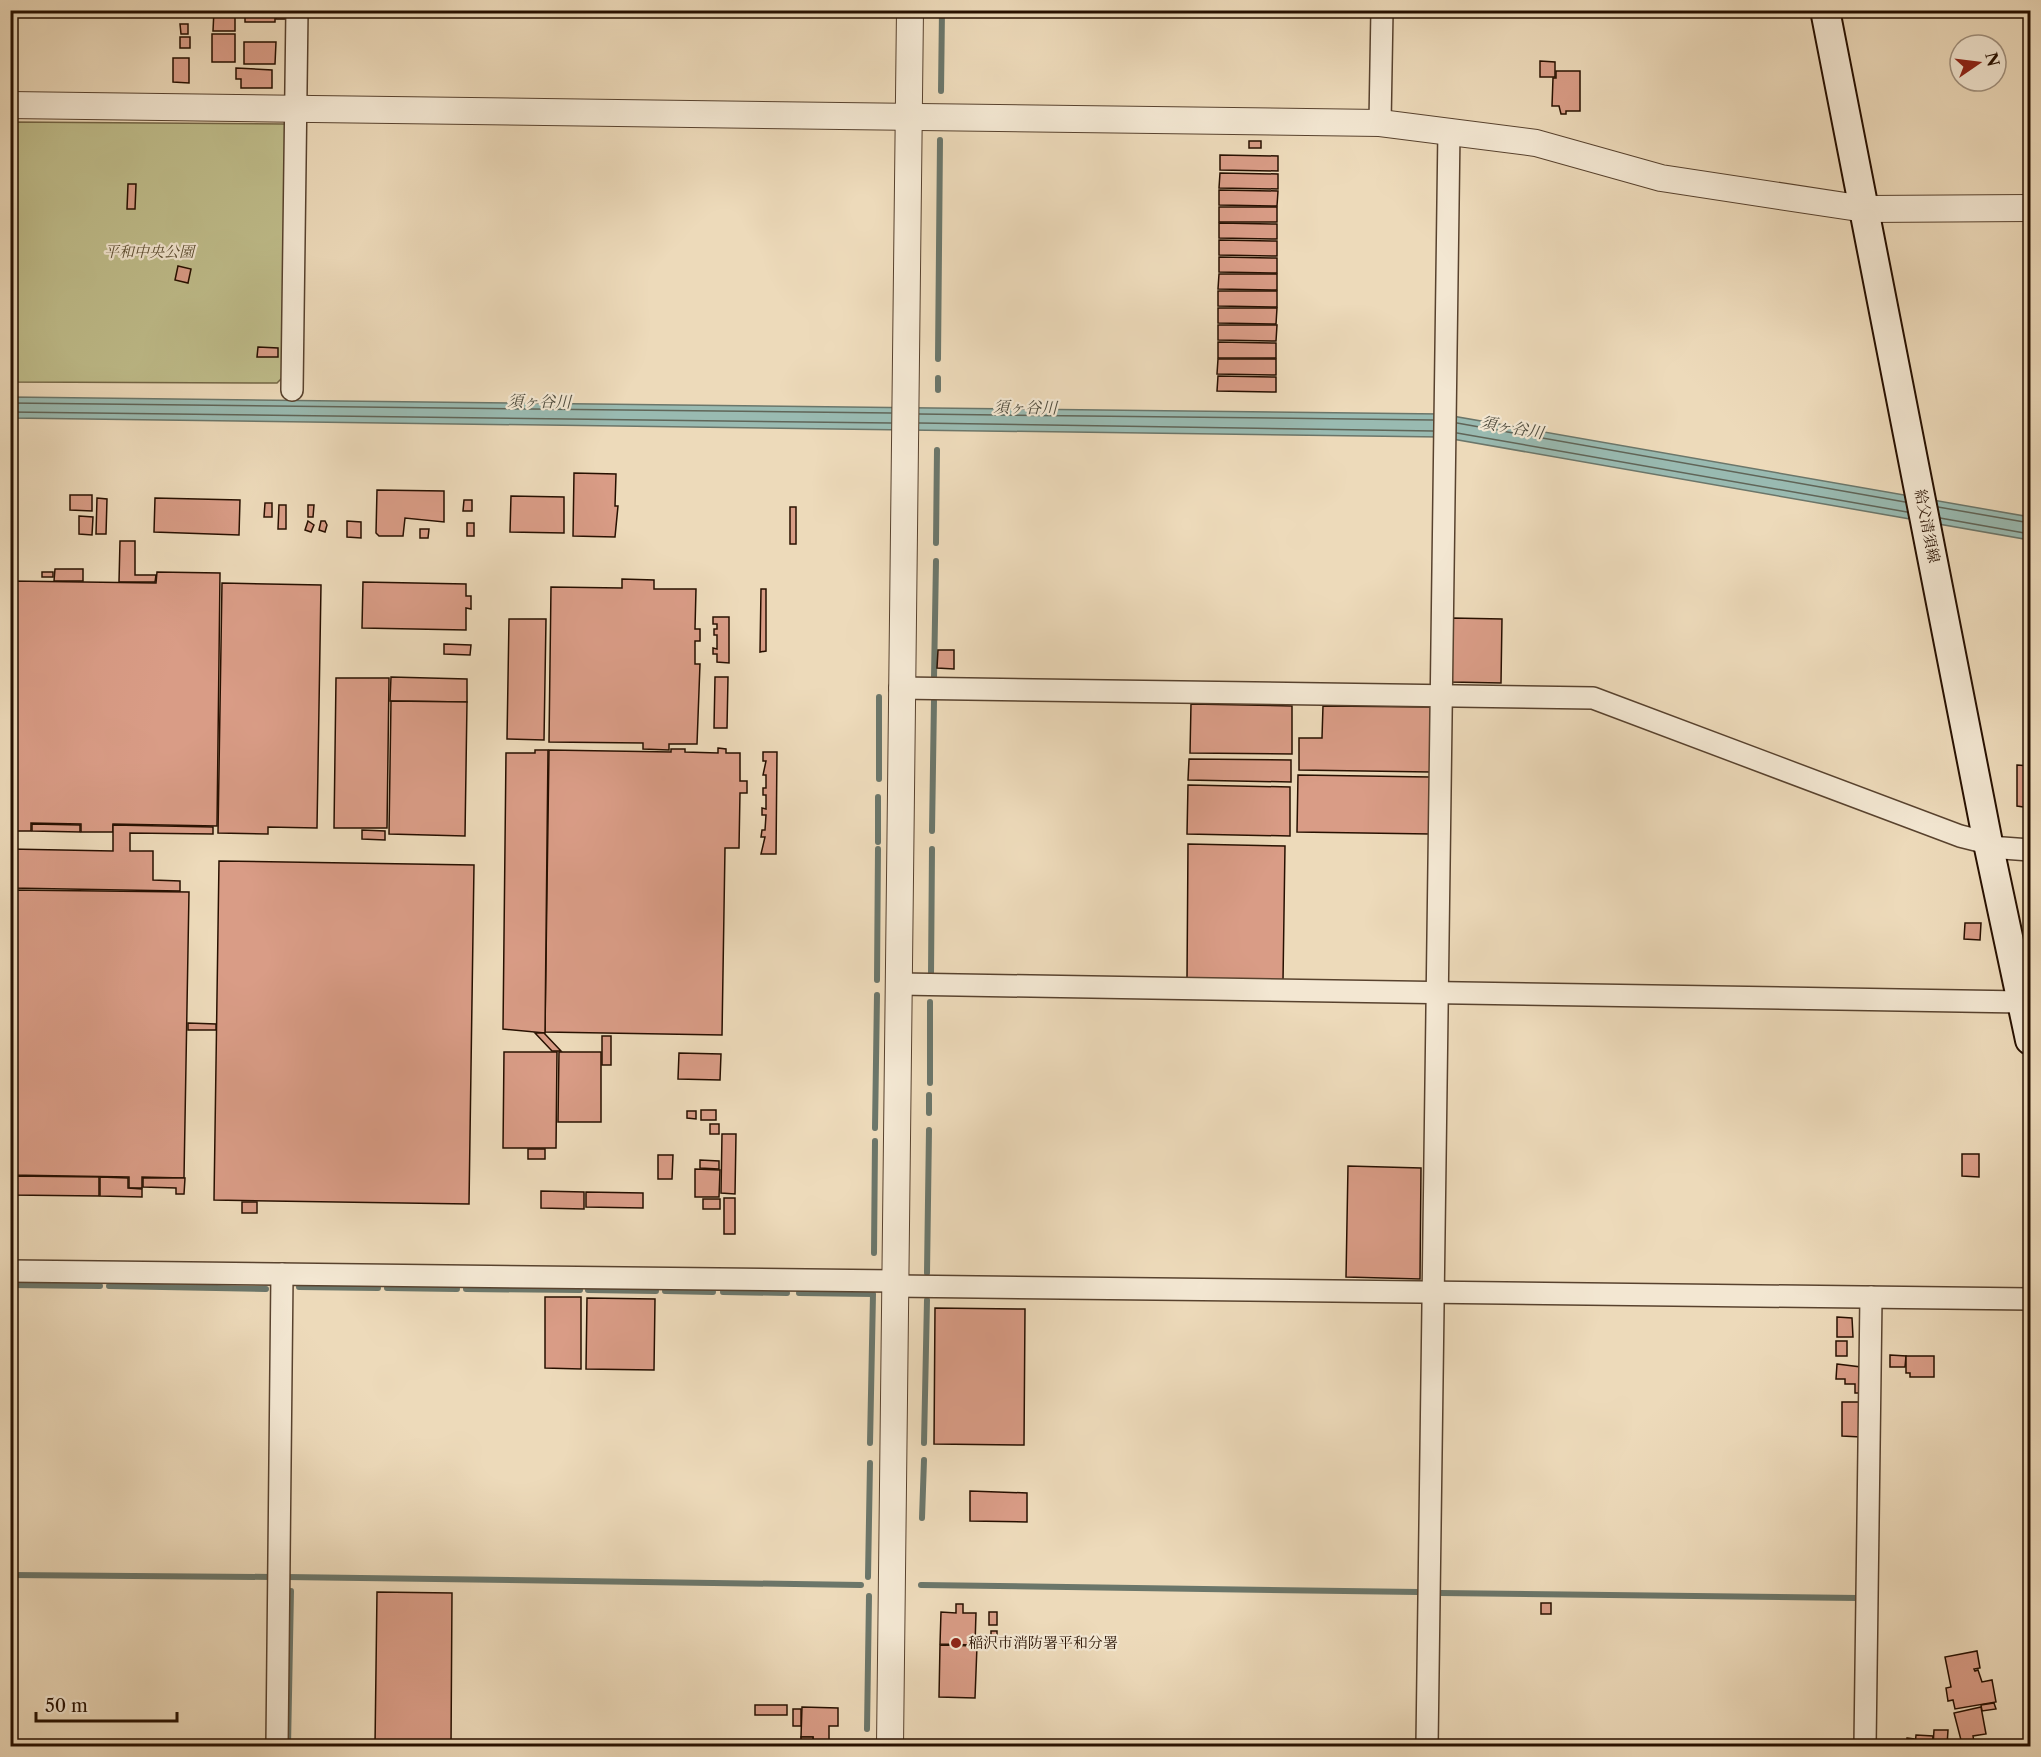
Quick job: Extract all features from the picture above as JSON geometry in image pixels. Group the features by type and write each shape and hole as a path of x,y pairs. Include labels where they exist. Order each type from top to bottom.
{"main road":[{"name":"給父清須線","path":"1825,10 1989,845 2031,1040"}],"street":[{"path":"292,390 297,10"},
{"path":"890,1746 900,984 900,688 910,10"},
{"path":"1380,123 1382,10"},
{"path":"10,105 1380,123 1449,130 1536,143 1661,178 1865,209 2031,208"},
{"path":"1427,1746 1449,130"},
{"path":"900,688 1593,699 1960,836 1989,845 2031,850"},
{"path":"900,984 2022,1002"},
{"path":"10,1271 2031,1299"},
{"path":"277,1746 282,1274"},
{"path":"1865,1746 1871,1297"}],"green space":[{"name":"平和中央公園","path":"11,122 284,124 288,128 284,376 277,383 11,382"}],"water":[{"name":"須ヶ谷川","path":"11,397 1441,414 2030,517 2030,540 1441,437 11,418"}],"building":[{"path":"214,10 235,10 235,31 213,31"},
{"path":"245,10 275,11 275,22 245,22"},
{"path":"276,10 288,10 288,19 276,19"},
{"path":"180,24 188,24 188,34 181,34"},
{"path":"212,34 235,34 235,62 212,62"},
{"path":"180,37 190,37 190,48 180,48"},
{"path":"244,42 276,42 275,64 244,64"},
{"path":"173,58 189,58 189,83 173,82"},
{"path":"1540,61 1555,62 1555,77 1540,77"},
{"path":"236,68 272,70 272,88 241,88 241,79 236,79"},
{"path":"1556,71 1580,71 1580,111 1566,111 1566,114 1561,114 1559,106 1552,106 1553,78 1556,78"},
{"path":"1249,141 1261,141 1261,148 1249,148"},
{"path":"1220,155 1278,156 1278,171 1220,170"},
{"path":"1220,173 1278,174 1278,189 1219,188"},
{"path":"128,184 136,184 135,209 127,209"},
{"path":"1219,190 1278,191 1277,206 1219,205"},
{"path":"1219,207 1277,207 1277,222 1219,222"},
{"path":"1219,223 1277,224 1277,239 1219,238"},
{"path":"1219,240 1277,241 1277,256 1219,255"},
{"path":"1219,257 1277,258 1277,273 1219,272"},
{"path":"178,266 191,269 188,283 175,280"},
{"path":"1219,274 1277,274 1277,290 1218,289"},
{"path":"1218,291 1277,291 1277,307 1218,306"},
{"path":"1218,308 1277,308 1276,324 1218,323"},
{"path":"1218,325 1277,325 1276,341 1218,340"},
{"path":"1218,342 1276,343 1276,358 1218,358"},
{"path":"258,347 278,348 278,357 257,357"},
{"path":"1218,359 1276,359 1276,375 1217,374"},
{"path":"1218,376 1276,377 1276,392 1217,391"},
{"path":"574,473 616,474 615,506 618,506 615,537 573,536"},
{"path":"377,490 444,491 444,522 405,518 403,536 379,536 376,533"},
{"path":"70,495 92,495 92,511 70,510"},
{"path":"511,496 564,497 564,533 510,532"},
{"path":"97,498 107,499 106,534 96,534"},
{"path":"155,498 240,500 239,535 154,532"},
{"path":"464,500 472,500 472,511 463,511"},
{"path":"265,503 272,503 272,517 264,517"},
{"path":"279,505 286,505 286,529 278,529"},
{"path":"308,505 314,505 313,517 308,517"},
{"path":"790,507 796,507 796,544 790,544"},
{"path":"79,516 93,517 92,535 79,534"},
{"path":"308,521 314,525 311,532 305,530"},
{"path":"321,521 325,521 327,525 325,532 319,530"},
{"path":"347,521 361,522 361,538 347,537"},
{"path":"467,523 474,523 474,536 467,536"},
{"path":"420,529 429,529 428,538 420,538"},
{"path":"120,541 135,541 135,575 156,575 155,582 119,582"},
{"path":"55,569 83,569 83,581 54,581"},
{"path":"42,572 53,572 53,577 42,577"},
{"path":"157,572 220,573 217,826 113,824 113,832 81,832 81,824 31,823 31,831 10,831 10,581 156,583"},
{"path":"622,579 654,580 654,589 696,589 695,629 700,629 700,641 695,641 695,664 700,664 697,744 669,744 669,750 643,749 643,743 549,742 551,587 622,588"},
{"path":"363,582 466,584 466,596 471,596 471,609 466,608 466,630 362,628"},
{"path":"222,583 321,585 317,828 268,827 268,834 218,833"},
{"path":"761,589 766,589 766,651 760,652"},
{"path":"713,617 729,617 729,663 717,662 717,654 713,654 713,648 717,649 717,635 714,635 714,629 717,629 717,624 713,624"},
{"path":"1452,618 1502,619 1501,683 1451,682"},
{"path":"509,619 546,619 544,740 507,739"},
{"path":"444,644 471,645 470,655 444,654"},
{"path":"938,650 954,650 954,669 937,668"},
{"path":"391,677 467,679 467,702 390,701"},
{"path":"715,677 728,677 727,728 714,728"},
{"path":"336,678 389,678 387,828 334,828"},
{"path":"391,701 467,702 465,836 389,834"},
{"path":"1191,704 1292,706 1292,754 1190,753"},
{"path":"1323,706 1431,707 1430,772 1299,770 1299,738 1322,738"},
{"path":"718,748 726,749 726,753 740,753 740,781 747,781 747,793 740,793 739,848 725,848 722,1035 545,1032 549,750 671,752 671,749 685,749 685,752 718,753"},
{"path":"535,750 548,750 545,1033 503,1029 506,753 535,753"},
{"path":"763,752 777,752 776,854 761,854 765,837 761,837 762,830 765,830 766,815 762,815 762,808 766,809 766,795 763,795 763,788 766,788 766,775 763,775 766,761 763,761"},
{"path":"1189,759 1291,760 1291,782 1188,780"},
{"path":"2017,765 2030,766 2030,808 2017,806"},
{"path":"1298,775 1430,777 1430,834 1297,832"},
{"path":"1188,785 1290,787 1290,836 1187,834"},
{"path":"32,824 80,825 80,832 32,831"},
{"path":"113,825 213,827 213,834 130,833 130,851 153,851 153,880 180,881 180,891 10,888 10,849 113,851"},
{"path":"362,830 385,831 385,840 362,839"},
{"path":"1188,844 1285,846 1283,981 1187,979"},
{"path":"219,861 474,865 469,1204 214,1200"},
{"path":"10,890 189,892 184,1178 142,1177 142,1188 129,1188 129,1177 10,1175"},
{"path":"1965,923 1981,923 1980,940 1964,939"},
{"path":"188,1023 216,1024 216,1030 188,1030"},
{"path":"535,1033 544,1033 561,1051 552,1051"},
{"path":"602,1036 611,1036 611,1065 602,1065"},
{"path":"504,1052 557,1052 556,1148 503,1148"},
{"path":"559,1052 601,1052 601,1122 558,1122"},
{"path":"679,1053 721,1054 720,1080 678,1079"},
{"path":"701,1110 716,1110 716,1120 701,1120"},
{"path":"687,1111 696,1111 696,1119 687,1118"},
{"path":"710,1124 719,1124 719,1134 710,1134"},
{"path":"722,1134 736,1134 735,1194 721,1193"},
{"path":"528,1149 545,1149 545,1159 528,1159"},
{"path":"1962,1154 1979,1154 1979,1177 1962,1176"},
{"path":"658,1155 673,1155 672,1179 658,1179"},
{"path":"700,1160 719,1161 719,1169 700,1168"},
{"path":"1348,1166 1421,1168 1420,1279 1346,1277"},
{"path":"695,1169 720,1170 719,1197 695,1197"},
{"path":"10,1176 99,1177 99,1196 10,1195"},
{"path":"100,1177 128,1178 128,1188 142,1189 142,1197 100,1196"},
{"path":"143,1178 185,1178 184,1194 176,1194 176,1188 143,1187"},
{"path":"541,1191 584,1192 584,1209 541,1208"},
{"path":"586,1192 643,1193 643,1208 586,1207"},
{"path":"724,1198 735,1198 735,1234 724,1234"},
{"path":"703,1199 720,1199 720,1209 703,1209"},
{"path":"242,1202 257,1202 257,1213 242,1213"},
{"path":"545,1297 581,1297 581,1369 545,1368"},
{"path":"587,1298 655,1299 654,1370 586,1369"},
{"path":"935,1308 1025,1309 1024,1445 934,1444"},
{"path":"1837,1317 1852,1318 1853,1337 1837,1337"},
{"path":"1836,1341 1847,1341 1847,1356 1836,1356"},
{"path":"1890,1355 1906,1356 1905,1367 1890,1367"},
{"path":"1906,1356 1934,1356 1934,1377 1910,1377 1910,1373 1906,1373"},
{"path":"1837,1364 1861,1367 1860,1393 1855,1393 1855,1384 1845,1384 1845,1379 1836,1379"},
{"path":"1842,1402 1861,1402 1861,1437 1842,1436"},
{"path":"2026,1466 2030,1466 2030,1508 2025,1508"},
{"path":"970,1491 1027,1493 1027,1522 970,1521"},
{"path":"377,1592 452,1593 451,1746 375,1746"},
{"path":"1541,1603 1551,1603 1551,1614 1541,1614"},
{"path":"956,1604 963,1604 963,1613 976,1613 975,1645 940,1644 941,1612 956,1613"},
{"path":"989,1612 997,1612 997,1625 989,1625"},
{"path":"991,1631 997,1631 997,1641 991,1641"},
{"path":"940,1645 977,1646 975,1698 939,1697"},
{"path":"1977,1651 1980,1668 1974,1669 1978,1670 1982,1682 1992,1680 1996,1702 1955,1709 1953,1700 1948,1701 1946,1688 1951,1687 1945,1657"},
{"path":"1994,1703 1996,1709 1982,1711 1981,1705"},
{"path":"755,1705 787,1705 787,1715 755,1715"},
{"path":"802,1707 838,1708 838,1726 829,1726 829,1744 817,1746 813,1744 813,1737 801,1737"},
{"path":"1981,1707 1986,1734 1973,1736 1974,1742 1962,1744 1954,1713"},
{"path":"793,1709 801,1709 801,1726 793,1726"},
{"path":"1934,1730 1948,1730 1947,1746 1933,1746"},
{"path":"1916,1735 1933,1736 1932,1746 1915,1746"},
{"path":"801,1737 813,1737 813,1741 809,1741 809,1745 801,1745"},
{"path":"1907,1738 1914,1739 1914,1746 1906,1746"},
{"path":"589,1740 620,1740 620,1746 589,1746"},
{"path":"937,1741 996,1743 996,1746 937,1746"}],"waterway":[{"path":"941,91 942,10"},
{"path":"938,359 940,140"},
{"path":"938,378 938,390"},
{"path":"936,543 937,450"},
{"path":"934,678 936,561"},
{"path":"879,697 879,779"},
{"path":"932,831 934,701"},
{"path":"878,797 878,842"},
{"path":"877,980 878,849"},
{"path":"931,974 932,849"},
{"path":"875,1128 877,995"},
{"path":"930,1002 930,1083"},
{"path":"929,1095 929,1113"},
{"path":"927,1273 929,1130"},
{"path":"874,1253 875,1141"},
{"path":"10,1285 100,1286"},
{"path":"109,1286 266,1289"},
{"path":"299,1287 378,1288"},
{"path":"387,1288 457,1289"},
{"path":"466,1289 580,1290"},
{"path":"588,1290 656,1291"},
{"path":"665,1291 713,1292"},
{"path":"723,1292 787,1293"},
{"path":"799,1293 873,1294 870,1443"},
{"path":"924,1443 927,1300"},
{"path":"922,1518 924,1460"},
{"path":"868,1577 870,1463"},
{"path":"10,1575 271,1577"},
{"path":"286,1577 861,1585"},
{"path":"921,1585 1419,1592"},
{"path":"288,1746 291,1591"},
{"path":"1440,1593 1858,1598"},
{"path":"867,1729 869,1596"}],"place":[{"name":"稲沢市消防署平和分署","path":"956,1643"}]}
